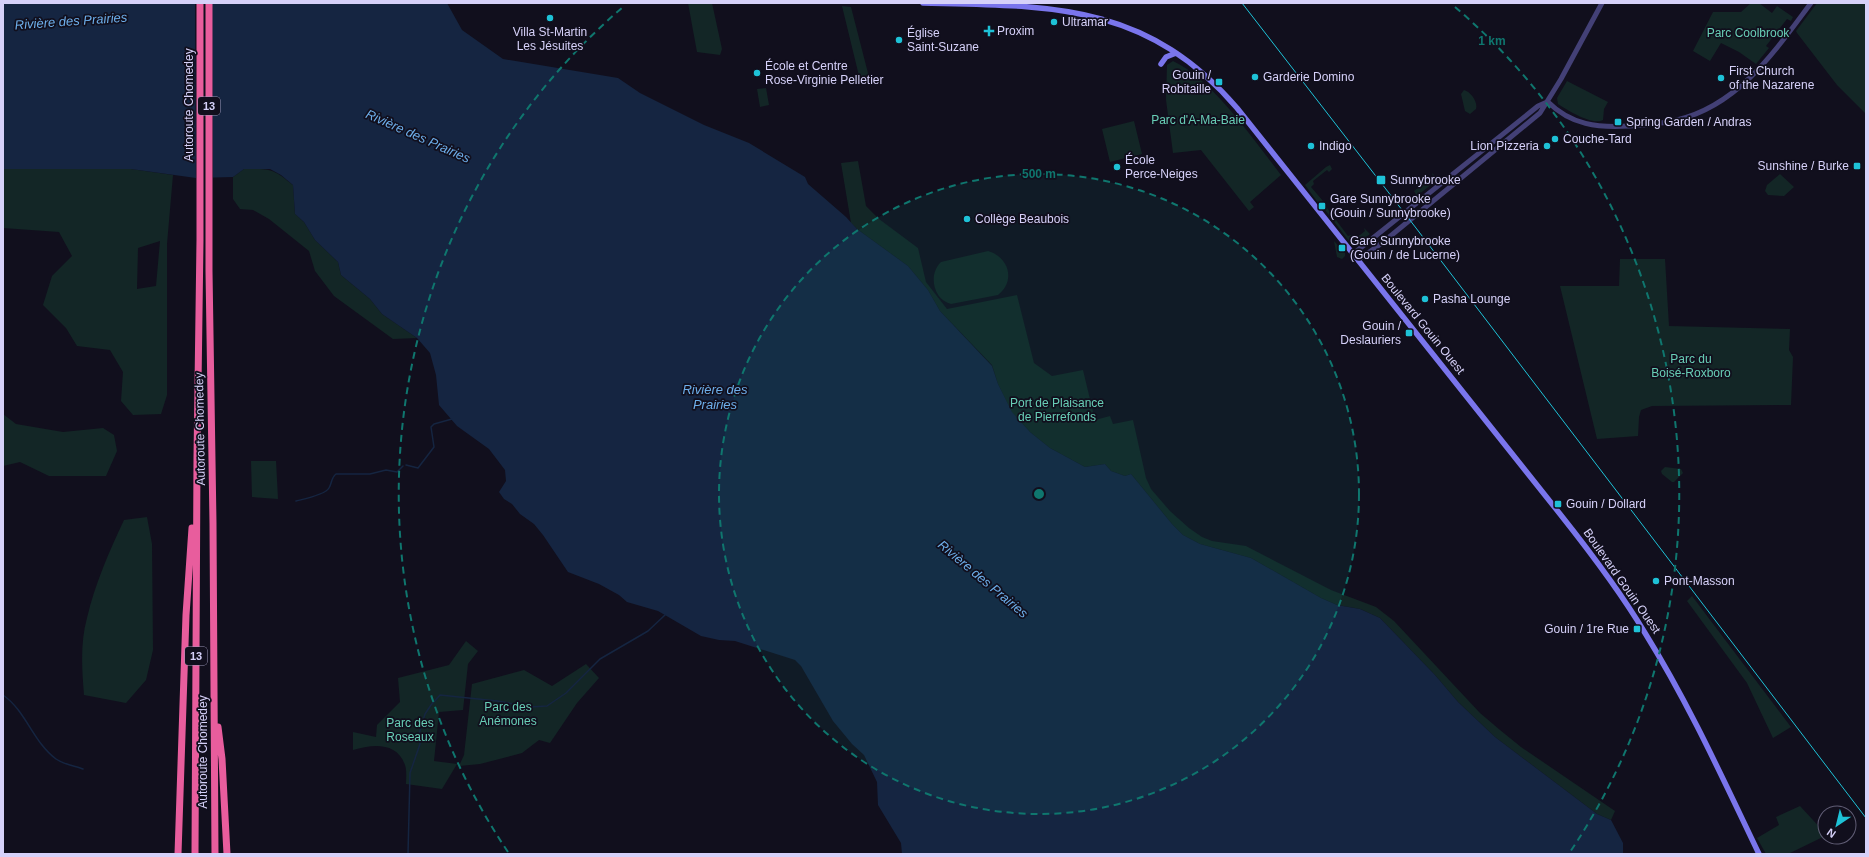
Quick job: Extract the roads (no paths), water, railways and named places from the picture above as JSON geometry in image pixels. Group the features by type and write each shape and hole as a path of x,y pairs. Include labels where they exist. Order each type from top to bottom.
{"highway":[{"name":"Autoroute Chomedey","path":"195,854 200,209 200,3"},
{"name":"Autoroute Chomedey","path":"209,3 209,209 215,694 215,854"},
{"path":"178,854 186,615 197,458"},
{"path":"215,694 222,759 227,854"}],"main road":[{"name":"Boulevard Gouin Ouest","path":"923,3 1010,5 1076,12 1127,27 1151,38 1176,54 1204,75 1228,98 1581,540 1625,601 1681,694 1759,854"},
{"path":"1161,64 1166,57 1176,54"}],"street":[{"path":"1358,260 1529,124 1544,110 1602,3"},
{"path":"1548,102 1554,108 1581,122 1602,127 1660,124 1696,114 1725,99 1748,81 1811,3"},
{"path":"1353,254 1538,106 1548,102"}],"water":[{"name":"Rivière des Prairies","path":"3,3 447,3 462,30 503,59 618,78 640,93 704,125 749,143 805,177 808,184 846,217 857,229 908,266 928,290 940,311 992,366 998,384 1012,412 1030,432 1050,448 1085,467 1105,464 1111,471 1125,476 1131,474 1172,524 1183,535 1200,544 1251,558 1321,598 1337,605 1360,609 1380,618 1435,675 1458,702 1495,737 1597,814 1611,820 1623,843 1623,854 902,854 901,843 878,805 877,782 864,755 852,744 833,721 801,666 795,660 735,641 719,640 701,636 658,611 627,602 619,595 599,584 568,572 534,524 520,514 512,504 504,499 499,492 506,481 505,470 489,449 457,426 439,405 436,375 430,353 417,338 382,314 370,299 341,275 338,262 315,240 304,222 295,214 293,185 281,175 270,169 244,169 233,177 196,178 131,169 3,169"}],"waterway":[{"path":"406,465 418,468 434,447 431,427 434,424 452,419"},
{"path":"296,501 323,493 329,488 333,477 336,474 370,474 386,470 397,472 403,466"},
{"path":"408,854 410,773 420,744 419,734 425,714 440,695 497,701 530,707 547,706 566,693 600,659 648,631 665,615"},
{"path":"3,695 18,709 48,752 59,761 83,769"}],"tram line":[{"path":"1242,3 1416,228 1866,818"}],"place":[{"name":"Villa St-Martin Les Jésuites","path":"550,18"},
{"name":"Ultramar","path":"1054,22"},
{"name":"Proxim","path":"989,31"},
{"name":"Église Saint-Suzane","path":"899,40"},
{"name":"École et Centre Rose-Virginie Pelletier","path":"757,73"},
{"name":"Garderie Domino","path":"1255,77"},
{"name":"First Church of the Nazarene","path":"1721,78"},
{"name":"Gouin / Robitaille","path":"1219,82"},
{"name":"Spring Garden / Andras","path":"1618,122"},
{"name":"Couche-Tard","path":"1555,139"},
{"name":"Indigo","path":"1311,146"},
{"name":"Lion Pizzeria","path":"1547,146"},
{"name":"Sunshine / Burke","path":"1857,166"},
{"name":"École Perce-Neiges","path":"1117,167"},
{"name":"Sunnybrooke","path":"1381,180"},
{"name":"Gare Sunnybrooke (Gouin / Sunnybrooke)","path":"1322,206"},
{"name":"Collège Beaubois","path":"967,219"},
{"name":"Gare Sunnybrooke (Gouin / de Lucerne)","path":"1342,248"},
{"name":"Pasha Lounge","path":"1425,299"},
{"name":"Gouin / Deslauriers","path":"1409,333"},
{"name":"Gouin / Dollard","path":"1558,504"},
{"name":"Pont-Masson","path":"1656,581"},
{"name":"Gouin / 1re Rue","path":"1637,629"}],"park label":[{"name":"Parc Coolbrook","path":"1748,33"},
{"name":"Parc d'A-Ma-Baie","path":"1198,120"},
{"name":"Parc du Boisé-Roxboro","path":"1691,366"},
{"name":"Port de Plaisance de Pierrefonds","path":"1057,410"},
{"name":"Parc des Anémones","path":"508,714"},
{"name":"Parc des Roseaux","path":"410,730"}]}
